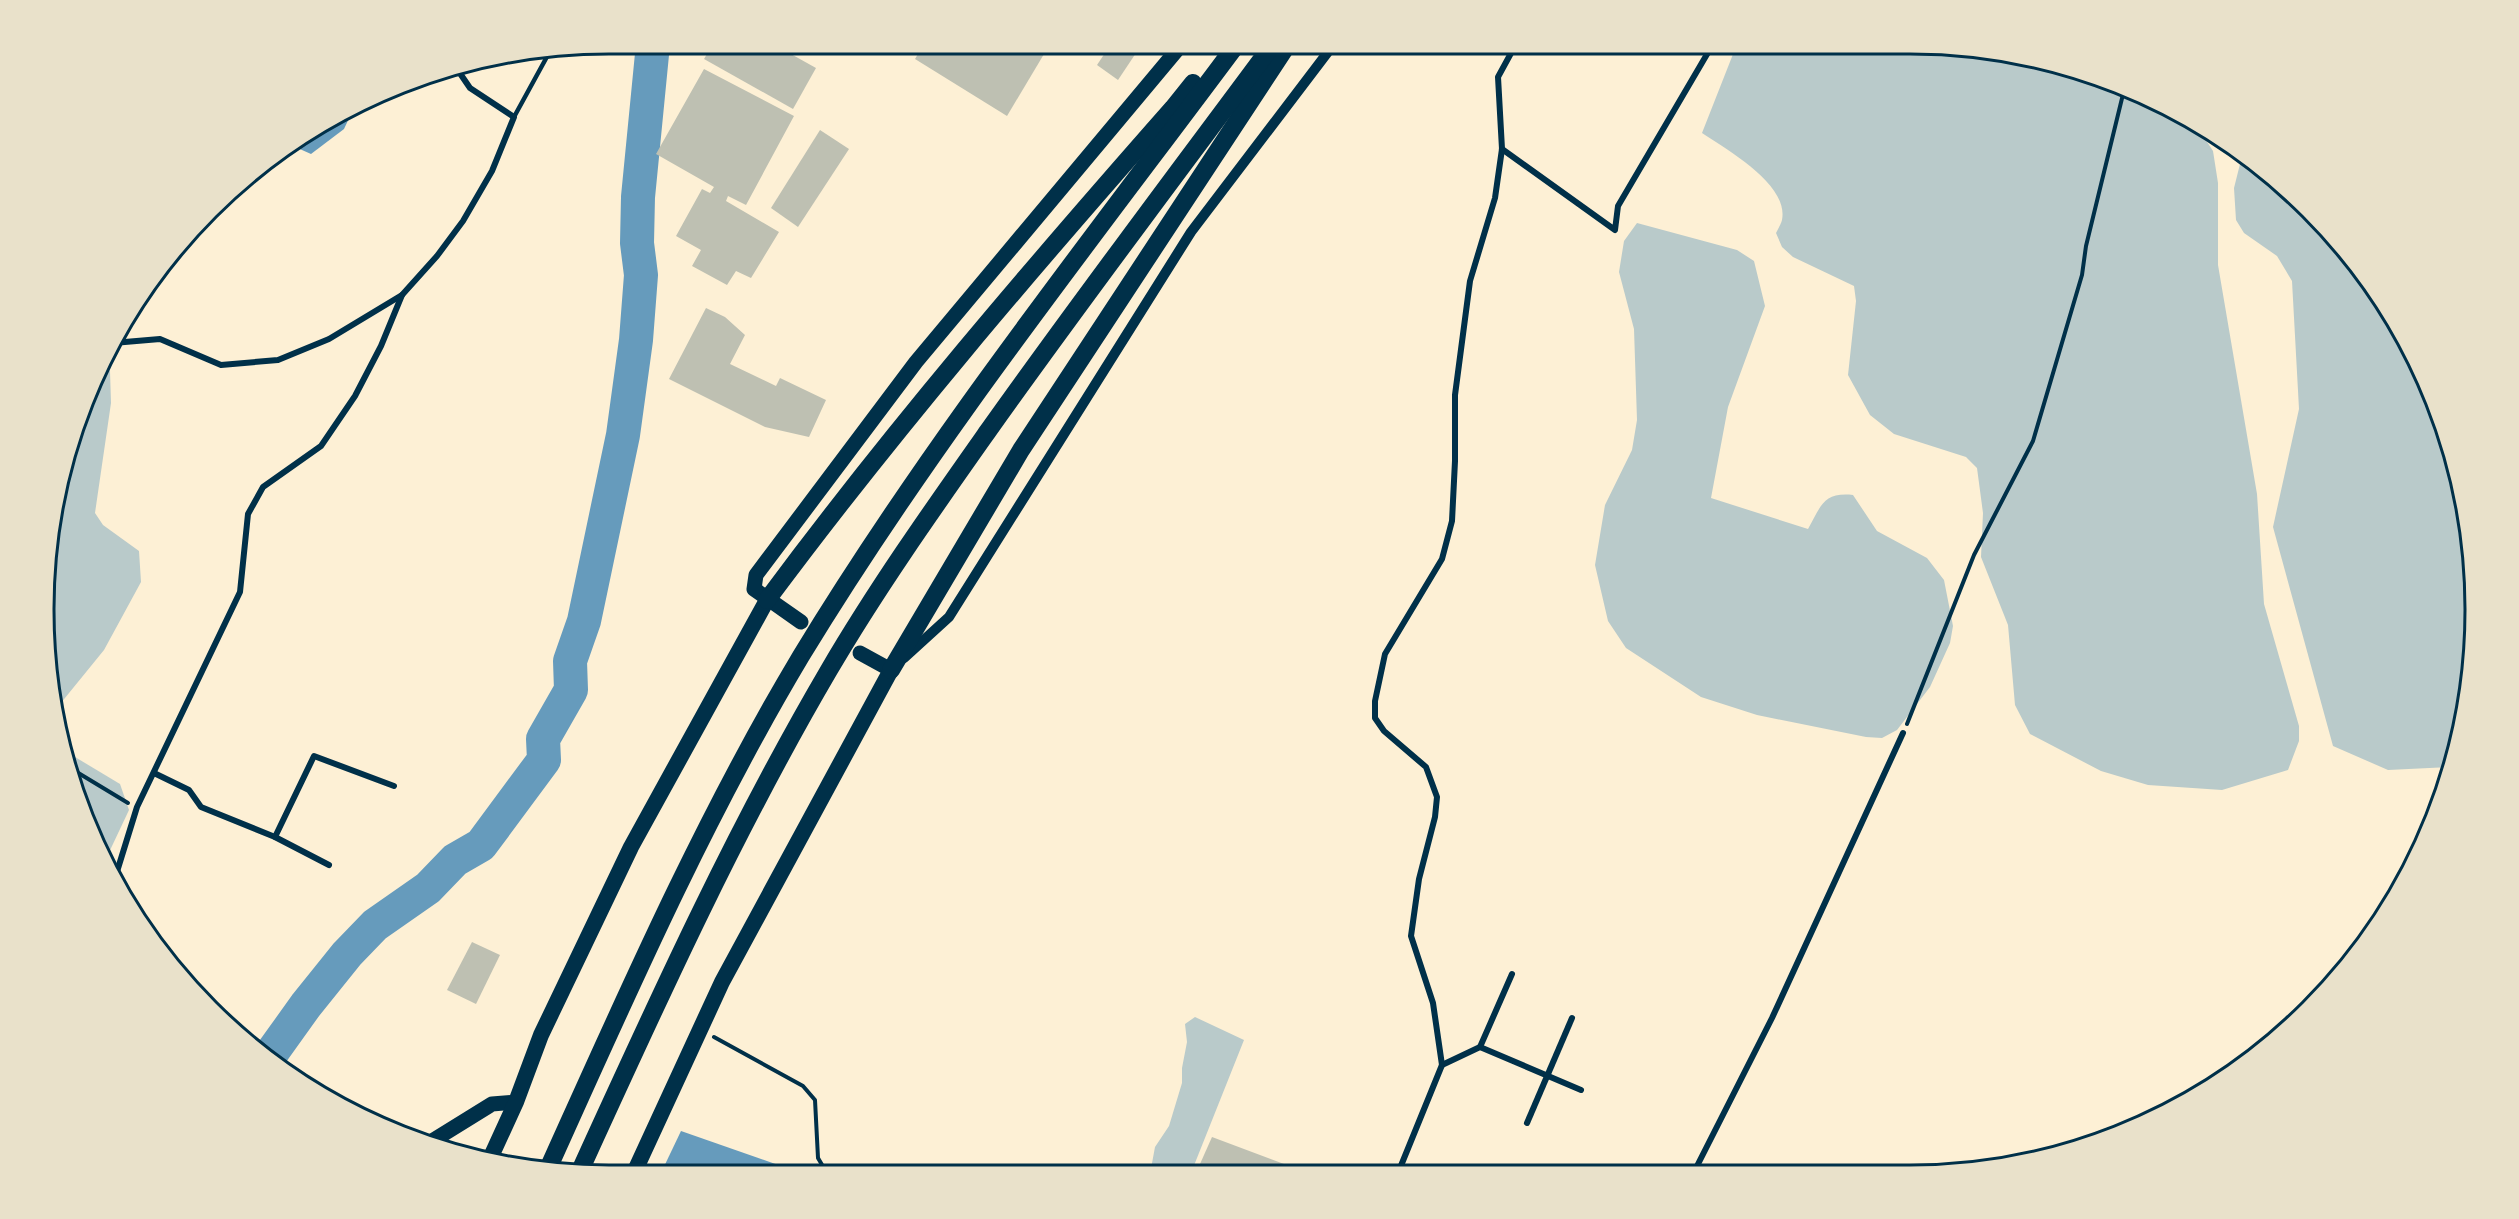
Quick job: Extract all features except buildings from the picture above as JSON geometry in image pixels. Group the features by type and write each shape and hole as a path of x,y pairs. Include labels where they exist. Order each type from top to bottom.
{"highway":[{"path":"493,1152 516,1102 541,1035 631,847 766,600 923,398 1018,284 1173,108 1214,54"},
{"path":"551,1162 632,983 695,854 743,759 800,658 861,561 932,458 1230,54"},
{"path":"583,1164 714,883 770,774 830,669 891,571 1027,376 1266,54"},
{"path":"638,1165 722,982 891,670 1021,450 1281,54"}],"main road":[{"path":"801,622 766,600 754,589 756,575 916,362 1174,54"},
{"path":"860,653 891,670"},
{"path":"437,1138 492,1104 516,1102"}],"street":[{"path":"891,670 949,617 1191,232 1326,54"},
{"path":"1401,1165 1442,1065 1433,1003 1411,936 1419,879 1436,817 1437,797 1426,767 1384,731 1375,718 1375,701 1384,654 1442,559 1452,521 1455,395 1470,280 1495,198 1502,149 1498,77 1511,54"},
{"path":"1502,149 1615,230 1618,206 1707,54"},
{"path":"123,342 160,339 221,365 278,360 329,339 402,295 463,221 492,171 514,117 470,88 461,74"},
{"path":"118,868 137,807 240,592 248,514 263,487 321,446 355,396 381,346 402,295"},
{"path":"1698,1165 1772,1018 1903,733"},
{"path":"275,837 314,756 394,786"},
{"path":"153,773 189,790 201,807 275,837 329,865"},
{"path":"1442,1065 1480,1047 1512,974"},
{"path":"1527,1124 1572,1018"},
{"path":"1480,1047 1581,1090"}],"lane":[{"path":"514,117 546,58"}],"path":[{"path":"1903,733 1974,555 2033,441 2082,275 2086,246 2123,96"},
{"path":"79,773 137,807"},
{"path":"700,1029 803,1086 815,1100 818,1158 822,1165"}],"shaded area":[{"path":"1733,54 1910,54 1982,59 2018,65 2088,83 2155,111 2206,140 2213,151 2218,183 2218,265 2257,494 2264,604 2299,726 2299,741 2288,770 2222,790 2148,785 2101,771 2030,734 2015,705 2008,625 1981,557 1983,513 1977,468 1966,457 1894,434 1870,415 1848,375 1856,301 1854,286 1793,257 1782,247 1776,233 1782,220 1782,207 1776,194 1754,169 1702,133"},
{"path":"2240,163 2276,192 2327,243 2350,271 2391,332 2423,397 2436,431 2454,501 2460,537 2465,610 2460,682 2442,767 2388,770 2333,746 2273,527 2299,409 2292,281 2277,256 2244,233 2236,220 2234,188"},
{"path":"1637,223 1737,250 1754,261 1765,306 1728,407 1711,498 1808,529 1820,507 1829,498 1853,495 1877,531 1927,558 1944,580 1953,626 1950,643 1930,687 1897,730 1882,738 1866,737 1757,715 1701,697 1626,648 1608,621 1595,565 1605,505 1632,450 1637,420 1634,329 1619,272 1624,241"},
{"path":"108,370 110,371 111,403 95,513 103,525 139,551 141,582 104,650 62,701 55,646 54,610 59,537 65,501 83,431"},
{"path":"74,756 120,784 129,810 109,852 83,788"},
{"path":"1195,1017 1244,1040 1194,1165 1152,1165 1155,1147 1169,1126 1182,1083 1182,1068 1187,1042 1185,1024"}],"water":[{"path":"349,119 344,129 311,154 300,149"},
{"path":"681,1131 778,1165 665,1165"}],"waterway":[{"path":"273,1051 347,954 375,925 428,888 455,860 481,845 544,760 543,739 571,690 570,661 584,621 623,435 636,340 641,275 637,243 638,197 652,54"}]}
